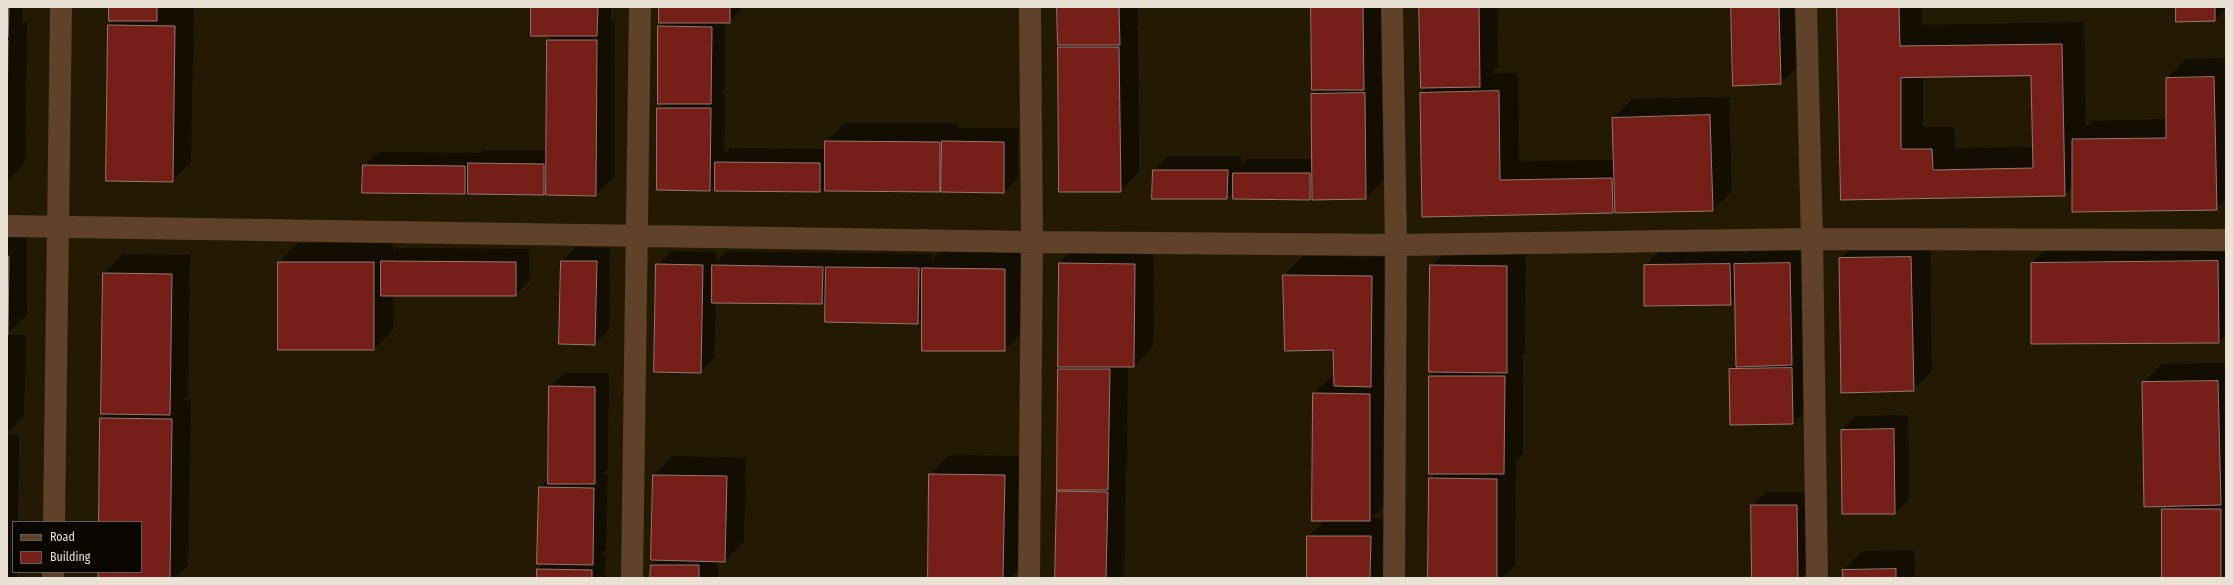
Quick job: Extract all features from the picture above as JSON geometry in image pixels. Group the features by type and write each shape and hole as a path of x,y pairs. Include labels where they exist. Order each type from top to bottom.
{"street":[{"path":"54,521 62,7"},
{"path":"632,578 638,236 640,7"},
{"path":"1030,7 1032,242 1030,578"},
{"path":"1392,7 1396,245 1394,578"},
{"path":"1806,7 1812,239 1817,578"},
{"path":"7,226 58,228 1032,242 1396,245 1812,239 2226,240"}],"building":[{"path":"7,7 9,7 8,38 7,38"},
{"path":"109,7 157,7 157,21 109,21"},
{"path":"531,7 598,7 597,36 531,36"},
{"path":"659,7 730,7 730,23 659,23"},
{"path":"1057,7 1119,7 1120,45 1058,45"},
{"path":"1311,7 1363,7 1364,90 1312,90"},
{"path":"1419,7 1479,7 1480,87 1421,88"},
{"path":"1731,7 1779,7 1781,84 1733,86"},
{"path":"1837,7 1899,7 1900,46 2062,44 2065,196 1841,200","holes":["2031,76 2033,168 1933,170 1932,149 1901,149 1901,78"]},
{"path":"2176,7 2215,7 2215,21 2176,22"},
{"path":"108,25 175,26 173,182 106,181"},
{"path":"658,26 712,27 711,104 658,104"},
{"path":"7,40 8,40 7,124"},
{"path":"547,40 597,40 596,196 546,195"},
{"path":"1058,47 1119,47 1121,192 1059,192"},
{"path":"2214,77 2217,210 2072,212 2072,139 2166,138 2166,78"},
{"path":"1499,91 1500,180 1612,178 1613,213 1422,217 1420,93"},
{"path":"1365,93 1366,199 1312,200 1311,94"},
{"path":"657,108 711,108 710,191 657,190"},
{"path":"1710,115 1713,211 1615,213 1612,118"},
{"path":"825,141 940,142 940,192 825,191"},
{"path":"942,141 1004,142 1004,193 941,192"},
{"path":"715,162 820,163 820,192 715,191"},
{"path":"468,163 544,164 544,195 468,194"},
{"path":"363,165 465,166 465,194 362,193"},
{"path":"1153,170 1228,170 1227,199 1152,199"},
{"path":"1233,173 1310,173 1310,200 1233,199"},
{"path":"7,256 9,256 8,335 7,335"},
{"path":"1911,257 1914,391 1841,393 1839,258"},
{"path":"381,261 516,262 516,296 381,296"},
{"path":"561,261 597,261 595,345 559,344"},
{"path":"2218,261 2219,343 2031,344 2031,263"},
{"path":"278,262 374,262 374,350 278,350"},
{"path":"1059,263 1135,264 1134,367 1058,367"},
{"path":"1790,263 1792,365 1736,367 1734,264"},
{"path":"656,264 703,265 701,373 654,372"},
{"path":"1730,264 1731,305 1644,306 1644,265"},
{"path":"712,265 823,267 822,304 712,303"},
{"path":"1430,265 1507,266 1507,373 1429,372"},
{"path":"826,267 919,268 918,324 825,322"},
{"path":"922,268 1005,269 1005,351 922,351"},
{"path":"103,273 172,274 170,415 101,414"},
{"path":"1283,275 1372,276 1371,387 1334,386 1333,350 1285,351"},
{"path":"1792,368 1793,424 1730,425 1729,369"},
{"path":"1058,369 1110,369 1108,490 1057,490"},
{"path":"1429,376 1505,376 1504,474 1429,474"},
{"path":"2218,381 2221,505 2144,507 2142,382"},
{"path":"549,386 595,387 595,484 548,484"},
{"path":"1313,393 1370,394 1370,521 1312,521"},
{"path":"100,418 172,419 170,578 98,578 98,573 142,573 142,521 99,521"},
{"path":"1894,429 1895,514 1842,514 1841,430"},
{"path":"929,474 1005,475 1003,578 928,578"},
{"path":"653,475 727,476 725,562 651,560"},
{"path":"1429,478 1497,479 1497,578 1428,578"},
{"path":"539,487 594,488 593,565 537,564"},
{"path":"1057,491 1108,492 1106,578 1055,578"},
{"path":"1751,505 1797,505 1798,578 1752,578"},
{"path":"2162,509 2221,509 2221,578 2162,578"},
{"path":"1307,536 1371,536 1370,578 1307,578"},
{"path":"651,565 699,565 699,578 650,578"},
{"path":"537,569 592,570 592,578 537,578"},
{"path":"1896,569 1896,578 1843,578 1842,570"}]}
